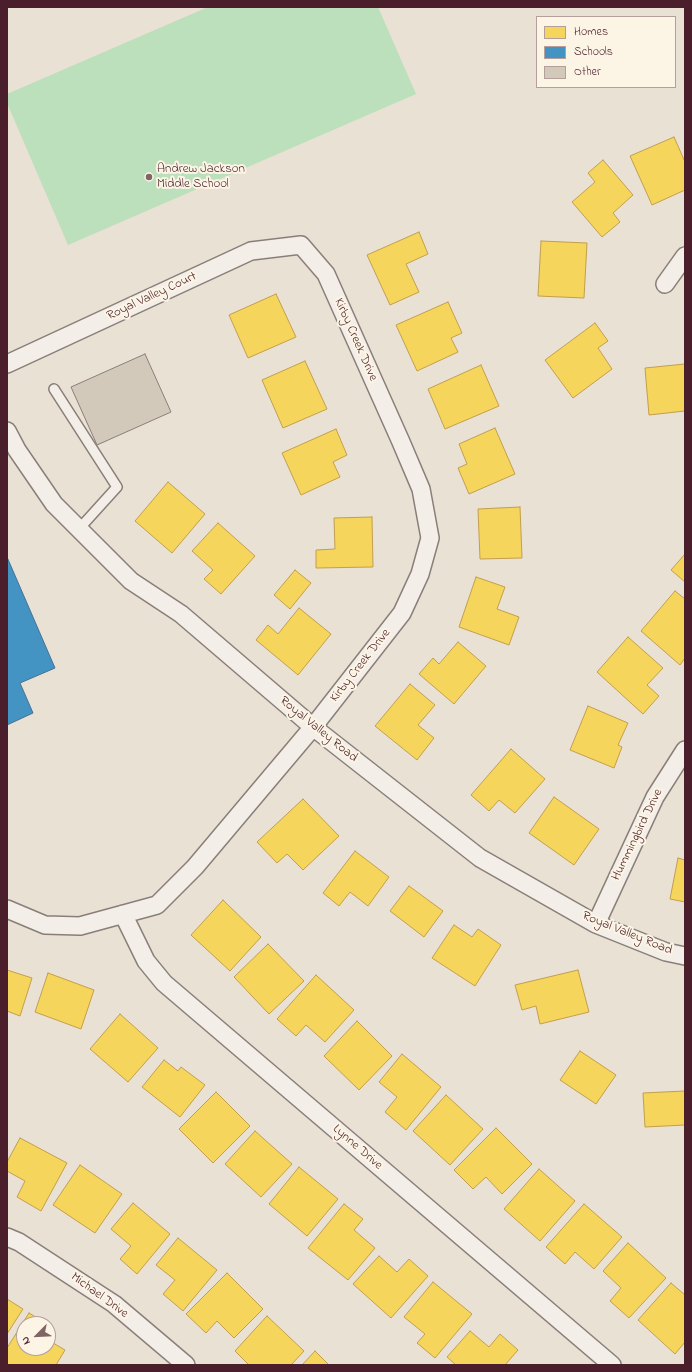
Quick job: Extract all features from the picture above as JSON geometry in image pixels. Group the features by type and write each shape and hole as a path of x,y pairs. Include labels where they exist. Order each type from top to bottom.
{"street":[{"name":"Royal Valley Court","path":"7,364 251,251 301,246"},
{"name":"Kirby Creek Drive","path":"7,909 44,925 80,926 157,905 195,867 313,727 402,613 420,574 430,538 421,489 326,274 301,246"},
{"path":"665,284 685,256"},
{"name":"Royal Valley Road","path":"7,431 17,450 54,504 131,581 182,614 313,727 480,858 596,924 666,952 685,956"},
{"name":"Hummingbird Drive","path":"596,924 655,797 685,750"},
{"name":"Lynne Drive","path":"123,914 146,961 164,983 612,1365"},
{"name":"Michael Drive","path":"7,1237 19,1242 114,1304 186,1365"}],"lane":[{"path":"54,389 117,487 79,529"}],"green space":[{"path":"208,7 378,7 416,94 68,245 7,103 7,94"}],"building: Homes":[{"path":"674,137 685,162 685,190 652,205 630,156"},
{"path":"603,160 633,195 613,213 620,222 602,237 572,202 595,182 588,173"},
{"path":"419,232 428,254 406,264 419,292 390,305 367,255"},
{"path":"541,241 587,243 584,298 538,296"},
{"path":"276,294 296,337 248,358 229,315"},
{"path":"448,302 462,333 451,338 458,352 417,371 396,325"},
{"path":"595,323 608,341 598,348 612,369 573,398 545,360"},
{"path":"305,361 327,409 283,428 262,380"},
{"path":"685,364 685,411 649,415 645,368"},
{"path":"481,365 499,406 445,429 428,389"},
{"path":"495,428 515,474 469,494 458,468 467,464 459,444"},
{"path":"336,429 347,455 333,462 340,477 301,495 282,453"},
{"path":"168,482 205,514 172,553 135,521"},
{"path":"520,507 522,558 480,559 478,509"},
{"path":"372,517 373,567 316,568 316,550 335,549 334,518"},
{"path":"218,523 255,556 221,594 204,579 213,570 192,551"},
{"path":"685,554 685,582 671,570"},
{"path":"295,570 311,583 290,609 274,595"},
{"path":"476,577 505,587 497,609 519,617 509,645 459,627"},
{"path":"675,591 685,599 685,658 680,665 641,631"},
{"path":"299,608 331,634 298,675 256,640 268,625 278,634"},
{"path":"628,637 663,668 647,685 659,696 643,714 597,672"},
{"path":"458,642 486,666 454,704 419,674 433,658 439,664"},
{"path":"410,684 435,705 418,725 434,738 417,760 375,726"},
{"path":"588,706 628,723 618,745 622,747 614,768 570,750"},
{"path":"511,749 545,779 515,813 499,800 489,811 471,795"},
{"path":"554,797 599,829 574,865 529,833"},
{"path":"303,799 339,836 303,870 287,854 277,863 257,842"},
{"path":"355,851 389,877 368,906 350,892 339,906 323,893"},
{"path":"678,858 685,860 685,902 670,899"},
{"path":"409,886 443,911 424,937 390,911"},
{"path":"223,900 261,937 230,971 191,935"},
{"path":"454,925 472,937 478,929 501,945 475,986 432,958"},
{"path":"268,944 304,981 269,1014 234,977"},
{"path":"7,970 32,978 20,1016 7,1011"},
{"path":"578,970 589,1012 540,1024 536,1006 522,1010 515,985"},
{"path":"48,973 94,990 81,1029 35,1012"},
{"path":"316,975 354,1010 325,1042 306,1025 296,1036 277,1019"},
{"path":"120,1014 158,1048 128,1082 90,1049"},
{"path":"357,1021 392,1056 359,1090 324,1056"},
{"path":"580,1051 616,1075 596,1104 560,1080"},
{"path":"402,1054 441,1087 406,1130 385,1112 397,1097 379,1082"},
{"path":"164,1060 178,1071 181,1067 205,1085 180,1117 142,1087"},
{"path":"685,1091 685,1125 645,1127 643,1093"},
{"path":"216,1092 250,1126 213,1163 179,1129"},
{"path":"446,1095 483,1129 450,1165 413,1131"},
{"path":"496,1128 532,1164 502,1194 486,1177 473,1189 454,1170"},
{"path":"255,1131 292,1164 261,1197 225,1164"},
{"path":"20,1138 67,1163 41,1211 17,1197 25,1181 7,1171 7,1162"},
{"path":"80,1165 122,1194 95,1233 53,1205"},
{"path":"299,1167 338,1199 307,1236 269,1204"},
{"path":"539,1169 575,1201 540,1241 504,1209"},
{"path":"133,1203 170,1234 137,1274 120,1259 131,1246 111,1229"},
{"path":"344,1204 363,1219 354,1230 375,1248 348,1280 308,1248"},
{"path":"584,1204 622,1237 594,1269 575,1252 565,1264 546,1247"},
{"path":"178,1238 217,1270 183,1311 163,1294 175,1280 156,1265"},
{"path":"628,1243 666,1278 629,1318 610,1301 621,1288 603,1271"},
{"path":"379,1256 397,1272 409,1259 428,1276 391,1318 353,1284"},
{"path":"227,1273 263,1309 234,1338 217,1321 206,1333 186,1314"},
{"path":"433,1282 472,1314 435,1358 417,1343 425,1334 404,1317"},
{"path":"671,1283 685,1295 685,1342 675,1354 638,1320"},
{"path":"7,1299 23,1309 19,1316 16,1316 16,1320 7,1334"},
{"path":"29,1313 34,1316 27,1316"},
{"path":"267,1316 304,1351 291,1365 249,1365 235,1351"},
{"path":"470,1331 489,1347 500,1334 518,1350 505,1365 456,1365 447,1357"},
{"path":"16,1334 16,1356 56,1356 56,1345 65,1350 56,1365 7,1365 7,1348"},
{"path":"315,1351 329,1365 302,1365"}],"building: Schools":[{"path":"7,557 55,668 20,683 33,713 7,725"}],"building: Other":[{"path":"145,354 171,412 97,445 71,387"}],"place":[{"name":"Andrew Jackson Middle School","path":"149,177"}]}
